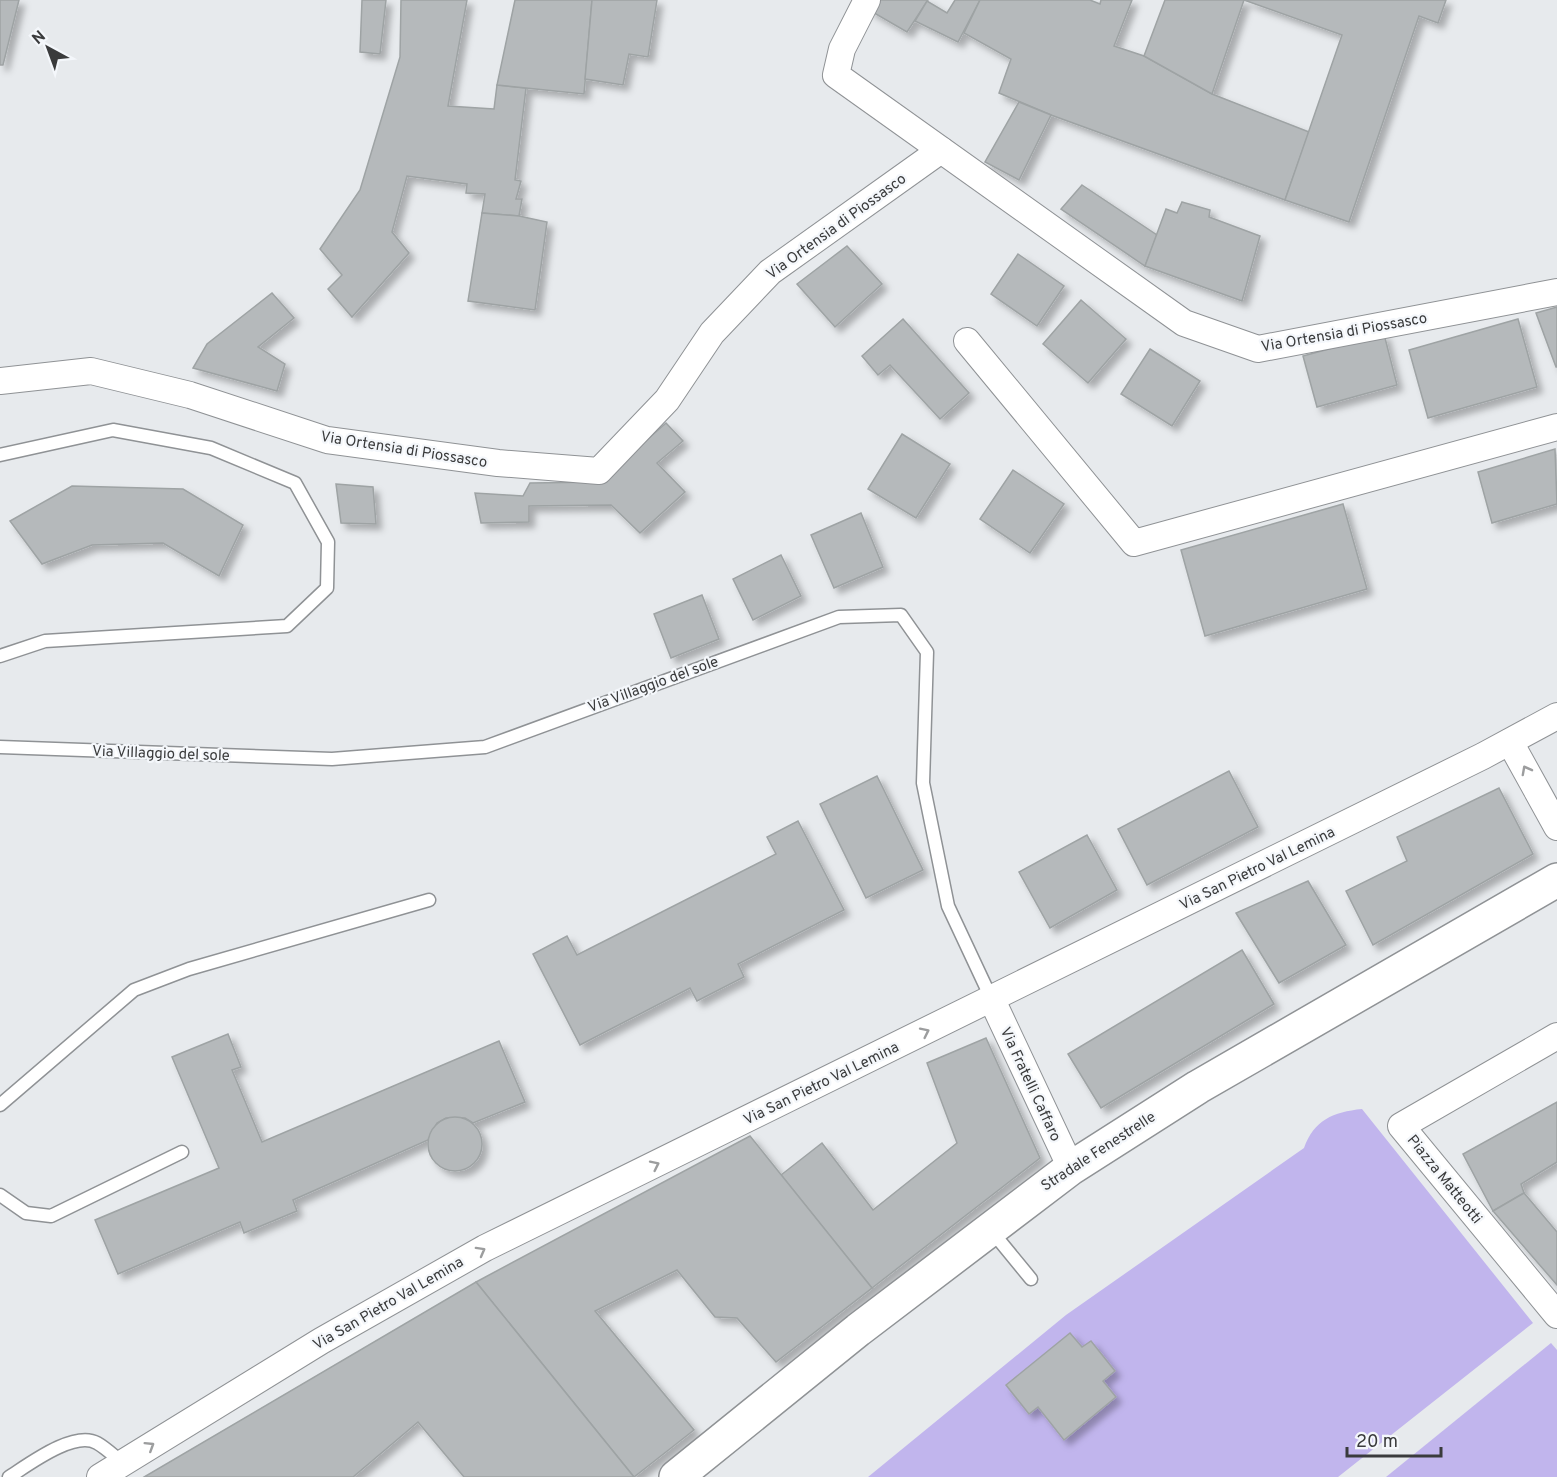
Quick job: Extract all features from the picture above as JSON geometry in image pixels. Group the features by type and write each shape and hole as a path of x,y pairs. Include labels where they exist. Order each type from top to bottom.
{"main road":[{"name":"Stradale Fenestrelle","path":"676,1477 990,1228 1071,1168 1198,1087 1557,880"}],"street":[{"path":"867,0 842,49 836,75 941,150"},
{"name":"Via Ortensia di Piossasco","path":"0,381 92,371 190,395 327,440 498,464 599,471 667,400 712,333 770,272 941,150 1184,323 1258,349 1557,292"},
{"path":"967,341 1134,543 1557,427"},
{"name":"Via San Pietro Val Lemina","path":"100,1477 321,1341 485,1248 992,1000 1510,742 1557,716"},
{"path":"1510,742 1557,827"},
{"name":"Via Fratelli Caffaro","path":"992,1000 1071,1168"},
{"name":"Piazza Matteotti","path":"1557,1036 1401,1126 1557,1315"}],"lane":[{"path":"0,455 113,430 211,448 295,483 328,542 327,588 287,626 45,641 0,657"},
{"name":"Via Villaggio del sole","path":"0,747 332,759 485,747 839,617 901,615 927,652 923,783 948,906 992,1000"},
{"path":"0,1105 134,990 189,969 429,900"},
{"path":"0,1195 26,1213 51,1216 182,1152"},
{"path":"990,1228 1031,1279"},
{"path":"9,1477 61,1445 82,1441 95,1442 123,1463"}],"shaded area":[{"path":"1362,1109 1533,1323 1338,1477 868,1477 1066,1315 1304,1148 1308,1138 1319,1124 1342,1112"},
{"path":"1551,1343 1557,1350 1557,1477 1386,1477"}],"building":[{"path":"0,0 19,0 3,65 0,65"},
{"path":"362,0 386,0 380,54 360,52"},
{"path":"401,0 467,0 448,106 494,109 497,85 526,88 515,180 521,181 516,199 522,199 519,216 482,213 485,194 466,193 467,184 407,176 392,232 409,253 352,317 328,289 342,275 320,249 360,190 400,57"},
{"path":"515,0 592,0 584,94 497,85"},
{"path":"592,0 657,0 648,57 629,54 623,85 585,79"},
{"path":"875,0 928,0 907,32 869,10"},
{"path":"955,0 980,0 958,42 915,21 927,1 947,13"},
{"path":"980,0 1090,0 1100,4 1101,0 1132,0 1114,46 1144,56 1212,94 1309,132 1285,200 1051,115 999,93 1011,59 964,33"},
{"path":"1165,0 1244,0 1212,94 1144,56"},
{"path":"1244,0 1446,0 1438,23 1419,16 1349,222 1285,200 1342,35"},
{"path":"1019,102 1051,115 1019,180 985,162"},
{"path":"1082,185 1157,235 1145,266 1061,209"},
{"path":"1182,202 1210,210 1209,217 1260,236 1242,301 1145,266 1166,209 1177,213"},
{"path":"482,213 519,216 547,222 535,310 468,301"},
{"path":"847,246 882,284 835,327 797,284"},
{"path":"1018,254 1064,286 1037,326 991,294"},
{"path":"272,293 294,318 258,347 285,364 277,391 193,368 207,344"},
{"path":"1081,300 1126,339 1088,383 1043,344"},
{"path":"1557,307 1557,367 1556,367 1536,313"},
{"path":"903,319 969,393 940,419 890,365 878,375 862,356"},
{"path":"1518,319 1537,387 1428,418 1409,350"},
{"path":"1384,334 1397,385 1317,407 1303,356"},
{"path":"1150,349 1200,381 1172,426 1121,394"},
{"path":"666,423 683,441 657,463 685,492 640,533 611,505 529,506 529,522 481,523 475,493 523,496 530,483 599,482"},
{"path":"902,434 950,464 916,518 868,489"},
{"path":"1555,449 1557,504 1492,523 1478,472"},
{"path":"1013,470 1064,504 1030,553 980,519"},
{"path":"336,484 373,487 376,524 341,523"},
{"path":"72,486 183,489 243,525 219,576 163,543 92,545 42,564 10,521"},
{"path":"1343,504 1367,589 1205,636 1181,550"},
{"path":"861,513 883,567 834,588 811,535"},
{"path":"781,555 801,596 753,620 733,579"},
{"path":"702,595 719,639 671,658 654,614"},
{"path":"1229,771 1258,827 1147,885 1118,829"},
{"path":"877,776 923,870 866,898 820,804"},
{"path":"1499,788 1533,854 1373,945 1346,891 1407,861 1397,837"},
{"path":"798,821 844,910 738,964 744,977 697,1001 690,988 580,1045 533,954 567,936 577,955 776,854 767,837"},
{"path":"1087,835 1117,890 1050,928 1019,872"},
{"path":"1308,881 1346,945 1279,983 1236,913"},
{"path":"1242,950 1274,1004 1101,1108 1068,1054"},
{"path":"228,1034 241,1067 232,1070 262,1142 499,1041 525,1102 473,1123 465,1118 446,1118 437,1123 428,1140 293,1200 297,1211 244,1233 240,1222 118,1274 95,1220 219,1168 172,1057"},
{"path":"986,1038 1040,1158 872,1288 781,1175 822,1143 873,1210 957,1143 927,1063"},
{"path":"1557,1102 1557,1162 1521,1184 1524,1193 1493,1211 1463,1154"},
{"path":"450,1117 460,1117 470,1121 478,1129 482,1144 478,1159 470,1167 460,1171 450,1171 440,1167 432,1159 428,1149 428,1139 432,1129 440,1121"},
{"path":"750,1136 872,1288 776,1362 737,1318 715,1317 677,1270 595,1311 694,1430 634,1477 476,1282"},
{"path":"1524,1193 1557,1232 1557,1285 1493,1211"},
{"path":"476,1282 634,1477 464,1477 418,1422 353,1477 144,1477"},
{"path":"1070,1333 1082,1347 1091,1341 1115,1371 1103,1381 1116,1397 1064,1440 1038,1407 1029,1414 1006,1385"}]}
